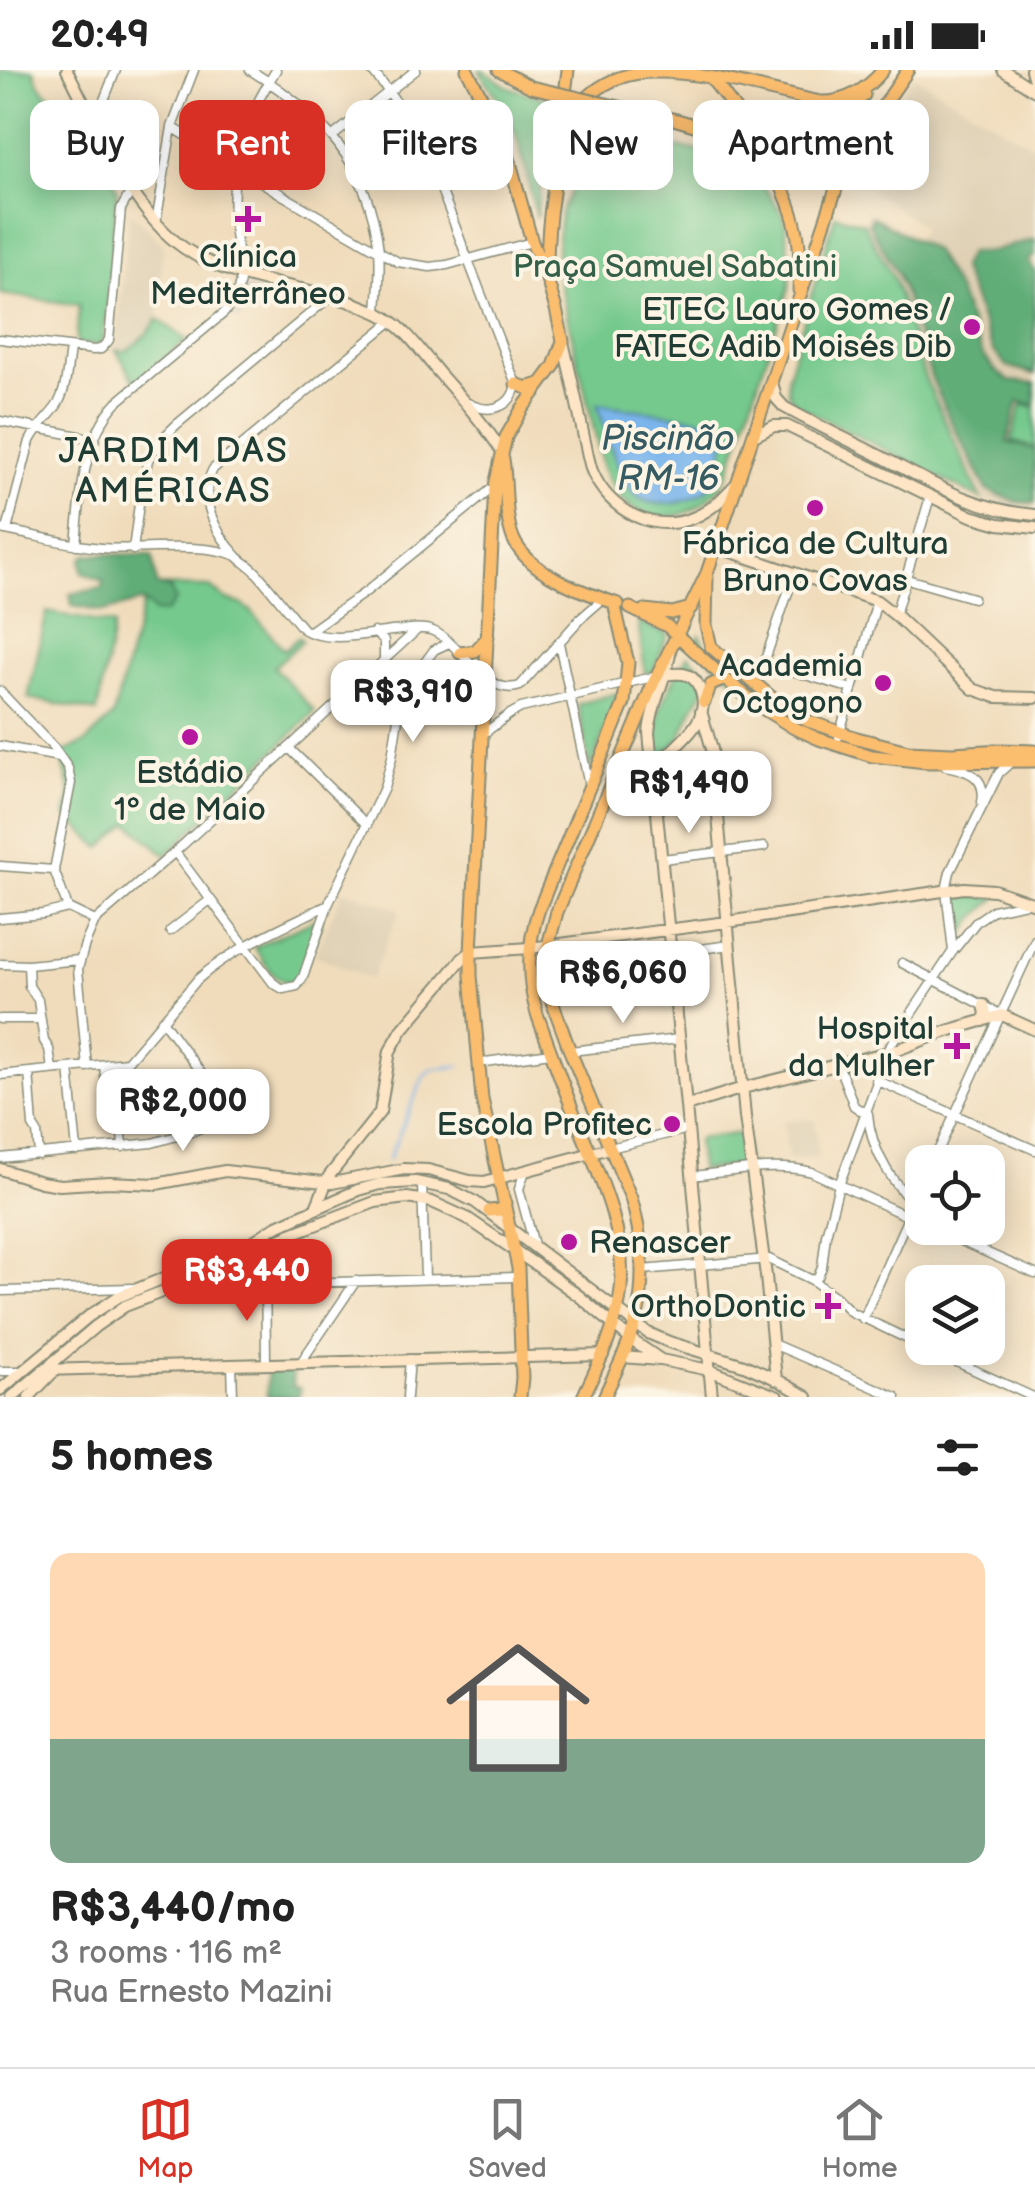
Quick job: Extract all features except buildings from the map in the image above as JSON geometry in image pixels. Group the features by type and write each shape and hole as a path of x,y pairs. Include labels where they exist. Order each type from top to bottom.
{"main road":[{"path":"467,70 503,136 562,340 554,366 506,436 495,486 470,975 482,1099 516,1252 520,1397"},
{"path":"499,70 531,87 693,125"},
{"path":"564,100 568,70"},
{"path":"684,70 830,103 852,96 880,75"},
{"path":"604,1397 630,1339 639,1304 641,1270 634,1209 550,996 548,946 557,912 717,547 838,180 848,158 908,70"},
{"path":"585,100 592,92 624,76 652,72 708,74"},
{"path":"708,74 727,100"},
{"path":"860,100 880,75"},
{"path":"547,279 553,190"},
{"path":"782,190 795,222 800,262 797,304"},
{"path":"516,384 527,388 542,382"},
{"path":"501,450 510,528 526,556 576,589 663,624 725,679 785,723 838,739 908,751 1035,751"},
{"path":"707,572 707,638 714,651 808,722 872,756 926,762 1035,761"},
{"path":"583,1397 618,1310 622,1264 619,1237 533,999 530,948 539,908 622,711 628,685 627,652 608,601"},
{"path":"630,608 667,614 691,608"},
{"path":"460,654 475,651 488,638"},
{"path":"702,706 711,685 725,679"},
{"path":"490,1211 502,1210 506,1203"}],"street":[{"path":"67,70 83,100"},
{"path":"104,100 116,70"},
{"path":"156,223 172,127 194,70"},
{"path":"250,70 316,116 333,136 364,189 380,254 377,312"},
{"path":"260,100 276,70"},
{"path":"371,70 412,124 430,162 516,384 514,396 506,404 480,409 468,403"},
{"path":"333,136 416,70"},
{"path":"1004,70 1035,88"},
{"path":"1031,70 1035,88"},
{"path":"172,127 179,131"},
{"path":"76,545 86,466 105,418 236,297 242,274 235,190"},
{"path":"275,190 380,254 413,266 468,260 532,242"},
{"path":"0,340 94,350 101,349 109,340 122,209 131,191 156,223 182,247 202,258 242,274 331,296 392,321 468,403 501,450"},
{"path":"134,550 145,468 160,440 331,296"},
{"path":"392,321 213,470 206,499 238,557 258,574 308,632 340,636 418,629 437,632 485,677 512,688 518,688 580,619 608,601"},
{"path":"562,340 592,469 620,508 640,519 680,522 699,516 739,482"},
{"path":"70,349 60,400 37,428 4,530 76,545 134,550 208,548 238,557"},
{"path":"772,382 776,398 784,407 927,481 972,502 1035,515"},
{"path":"0,421 95,439"},
{"path":"754,436 784,425 984,520 1035,528"},
{"path":"846,454 882,466 885,459"},
{"path":"888,476 894,470 920,482 927,481"},
{"path":"308,632 367,591 495,486"},
{"path":"895,615 930,497"},
{"path":"221,550 226,540"},
{"path":"717,547 878,601 973,689 996,698 1035,698"},
{"path":"795,572 765,660 852,689"},
{"path":"907,579 973,598"},
{"path":"838,739 878,601"},
{"path":"87,1067 78,978 80,960 95,921 418,629"},
{"path":"374,632 384,641 384,660"},
{"path":"175,852 277,987 288,990 297,986 328,905 384,788 402,692 434,650 437,632"},
{"path":"434,650 450,643"},
{"path":"559,643 590,789"},
{"path":"483,734 518,710 662,675 682,673 698,684 712,748 751,1170 778,1397 709,1370 661,1360 622,1358"},
{"path":"662,675 650,724 653,768 712,1397"},
{"path":"484,699 499,684"},
{"path":"0,691 68,768 71,783 54,870 68,908"},
{"path":"653,768 684,741 702,706"},
{"path":"0,746 62,758"},
{"path":"289,748 366,826"},
{"path":"952,951 946,890 950,872 1003,768 1015,760"},
{"path":"926,762 964,770 979,780 984,793 980,810"},
{"path":"662,858 764,847"},
{"path":"0,866 54,870"},
{"path":"316,1208 325,1183 380,1112 394,1044 471,952 548,946 946,890 994,890 1033,904"},
{"path":"170,931 210,900"},
{"path":"812,1280 822,1268 839,1184 886,1052 952,951 977,921 1000,908 1033,904"},
{"path":"0,1075 128,1062 198,979 246,946 328,905"},
{"path":"0,918 68,908 95,921"},
{"path":"941,1145 1035,940"},
{"path":"672,953 730,945"},
{"path":"0,964 80,960"},
{"path":"902,963 1035,1030"},
{"path":"28,965 29,986 38,1000 52,1070"},
{"path":"983,1021 984,1006"},
{"path":"686,1106 886,1052 1002,1015"},
{"path":"0,1019 40,1019"},
{"path":"0,1158 166,1140 222,1118 204,1077 162,1020"},
{"path":"902,1029 903,1040 910,1045"},
{"path":"570,1051 680,1039"},
{"path":"478,1063 551,1052"},
{"path":"838,1063 854,1106 868,1110"},
{"path":"104,1065 123,1147"},
{"path":"69,1068 77,1151"},
{"path":"29,1072 36,1132 33,1172"},
{"path":"876,1080 1035,1150"},
{"path":"868,1110 869,1126 886,1171 905,1194"},
{"path":"0,1169 33,1172 60,1184 156,1184 235,1171 325,1183 348,1182 394,1170 422,1170 475,1182 688,1129"},
{"path":"692,1176 800,1169 905,1215"},
{"path":"422,1170 425,1278"},
{"path":"525,1172 519,1189 534,1246"},
{"path":"12,1397 89,1316 108,1303 249,1243 316,1208 386,1183 422,1183 457,1192 490,1211 635,1324 662,1340 744,1364 807,1397"},
{"path":"603,1354 56,1369 32,1373 0,1372 2,1388 32,1373 64,1355 114,1312 247,1258 286,1236 395,1198 422,1199 467,1218 661,1360"},
{"path":"894,1209 905,1207"},
{"path":"863,1318 905,1224"},
{"path":"971,1245 1035,1274"},
{"path":"265,1248 266,1363"},
{"path":"641,1270 774,1261 812,1280 851,1312 905,1338"},
{"path":"169,1288 518,1277"},
{"path":"301,1362 356,1281"},
{"path":"103,1288 109,1296 108,1303"},
{"path":"0,1291 138,1288"},
{"path":"774,1344 896,1397"},
{"path":"30,1397 64,1355"},
{"path":"407,1397 410,1360"},
{"path":"232,1364 233,1397"},
{"path":"964,1365 1034,1397"}],"shaded area":[{"name":"ETEC Lauro Gomes / FATEC Adib Moisés Dib","path":"913,76 1035,147 1035,509 1006,507 981,499 925,378 893,277 863,223 869,211 916,238 923,227 871,190 929,190 929,100 897,100"},
{"path":"129,211 163,245 158,319 152,329 125,351 116,350"},
{"path":"246,287 274,295 237,320 233,315 240,308"},
{"path":"343,890 400,910 371,979 315,955"},
{"path":"815,1119 818,1158 788,1160 784,1121"}],"green space":[{"path":"0,70 34,70 38,83 59,100 30,100 30,190 117,190 103,340 100,345 76,344 79,305 0,294"},
{"path":"479,70 508,87 551,100 533,100 533,190 540,190 536,217 513,129 513,100 498,100"},
{"name":"Praça Samuel Sabatini","path":"673,147 693,150 693,190 766,190 784,216 791,267 789,288 729,472 709,498 683,514 653,516 638,511 615,490 603,468 557,273 561,211 572,190 673,190"},
{"path":"835,215 863,223 893,277 925,378 981,499 795,404 788,392 787,379"},
{"path":"872,217 933,250 957,290 982,353 994,369 1009,381 1035,383 1035,405 1018,402 1007,442 1035,449 1035,503 1017,502 987,490 931,376 898,275 869,224"},
{"path":"1035,239 1035,255 1028,260 1035,271 1035,374 1007,366 993,350 961,268 969,252 989,252"},
{"path":"158,319 187,340 136,383 116,350 131,348"},
{"path":"1022,404 1035,408 1035,448 1011,441"},
{"path":"87,554 152,555 157,586 170,588 175,600 165,613 154,612 141,602 103,612 72,606 70,594 102,588 103,581 83,573 81,560"},
{"name":"Estádio 1º de Maio","path":"148,586 210,587 251,611 284,650 299,637 302,641 274,667 315,712 166,855 129,823 101,848 66,816 71,793 61,753 85,743 113,716"},
{"path":"47,612 114,625 97,712 28,698"},
{"path":"638,622 668,634 653,673 645,673"},
{"path":"700,635 707,650 830,734 828,738 779,713 719,667 696,642"},
{"path":"688,655 712,678 680,738 663,756 659,755 658,716"},
{"path":"618,693 618,698 590,770 578,704"},
{"path":"958,895 997,897 961,937"},
{"path":"318,918 321,922 298,982 283,981 267,967 254,947"},
{"path":"742,1133 746,1165 700,1170 697,1139"},
{"path":"267,1370 292,1370 293,1387 300,1388 299,1397 267,1397"}],"water":[{"name":"Piscinão RM-16","path":"597,404 730,423 712,484 685,501 662,504 641,499 622,474"}],"waterway":[{"path":"388,1160 424,1076 432,1069 460,1066"}],"place":[{"name":"Clínica Mediterrâneo","path":"248,219"},
{"name":"ETEC Lauro Gomes / FATEC Adib Moisés Dib","path":"972,327"},
{"name":"Fábrica de Cultura Bruno Covas","path":"815,508"},
{"name":"Academia Octogono","path":"883,683"},
{"name":"Estádio 1º de Maio","path":"190,737"},
{"name":"Hospital da Mulher","path":"957,1046"},
{"name":"Escola Profitec","path":"672,1124"},
{"name":"Renascer","path":"569,1242"},
{"name":"OrthoDontic","path":"828,1306"}],"district":[{"name":"JARDIM DAS AMÉRICAS","path":"174,470"}]}
